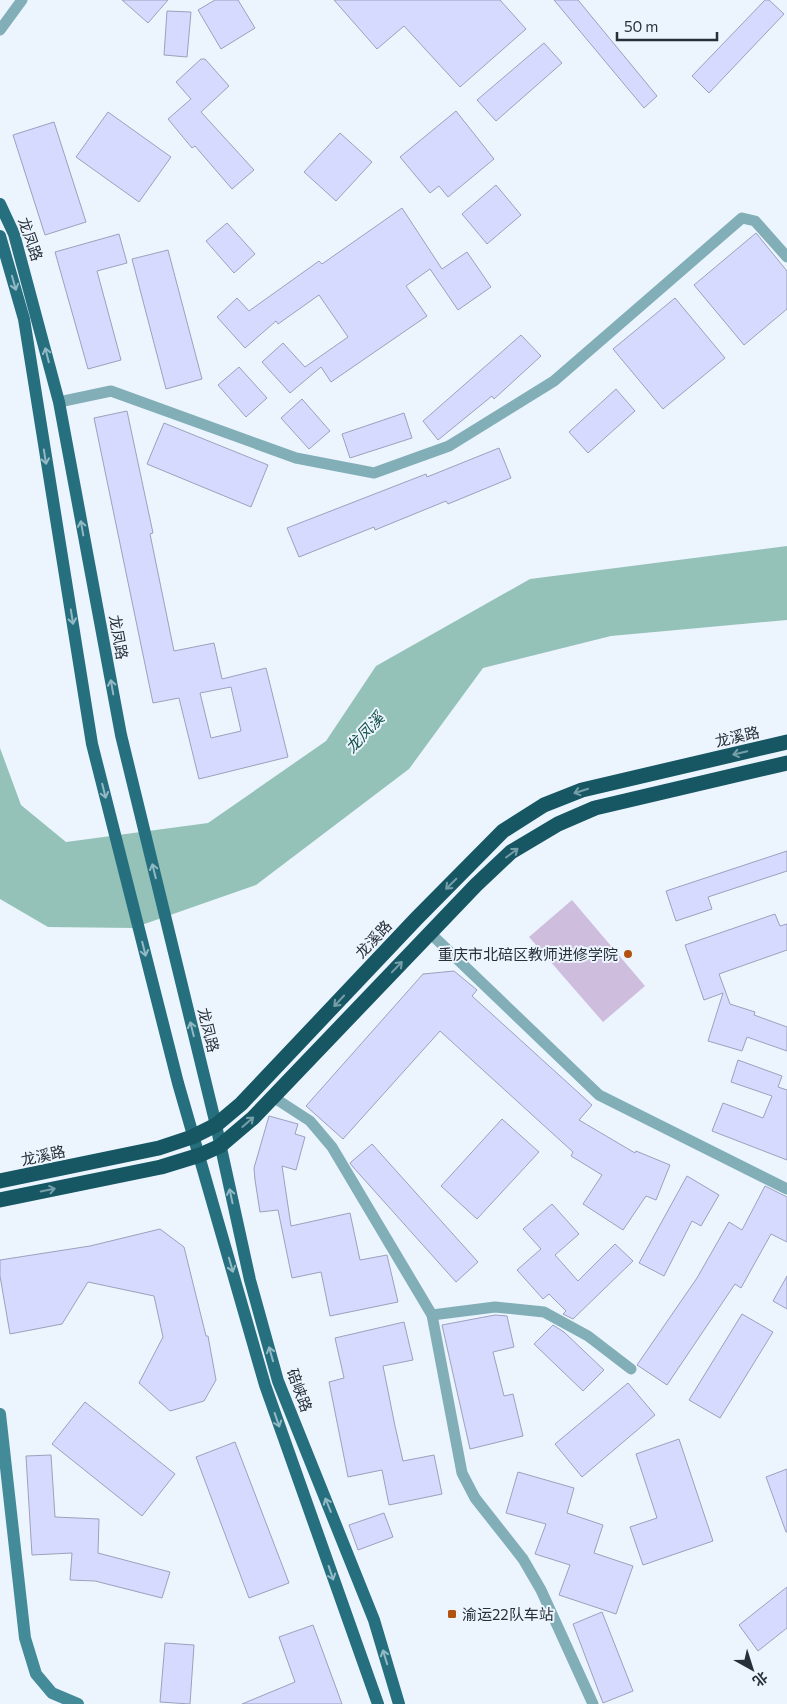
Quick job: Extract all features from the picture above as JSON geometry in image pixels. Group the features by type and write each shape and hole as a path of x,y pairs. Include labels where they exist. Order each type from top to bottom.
{"highway":[{"name":"龙溪路","path":"0,1182 159,1148 192,1137 216,1125 241,1104 416,919 503,831 544,805 582,790 787,742"},
{"path":"0,1200 161,1167 200,1155 220,1146 253,1118 430,933 511,852 558,824 596,808 787,763"}],"main road":[{"name":"龙凤路","path":"0,204 14,234 59,402 121,735 204,1076"},
{"name":"龙凤路","path":"0,236 24,319 92,744 178,1084"},
{"name":"碚峡路","path":"204,1076 250,1280 278,1381 374,1620 400,1704"},
{"name":"碚峡路","path":"178,1084 265,1385 378,1704"}],"street":[{"path":"0,30 22,0"},
{"path":"59,402 111,391 296,458 374,473 449,446 554,381 742,218 755,221 787,257"},
{"path":"430,933 599,1095 787,1189"},
{"path":"273,1097 310,1121 332,1147 432,1315 462,1473 475,1498 523,1560 541,1590 592,1704"},
{"path":"432,1315 495,1307 544,1312 588,1336 631,1368"},
{"path":"0,1414 25,1638 36,1674 52,1693 78,1704"}],"shaded area":[{"path":"572,900 645,986 603,1022 529,937"}],"water":[{"name":"龙凤溪","path":"787,546 787,620 611,636 483,668 409,769 256,885 133,928 48,927 0,899 0,748 21,805 66,842 208,823 326,741 376,666 530,579"}],"building":[{"path":"122,0 168,0 148,23"},
{"path":"215,0 238,0 255,28 221,49 198,10"},
{"path":"334,0 500,0 526,29 460,87 404,26 377,49"},
{"path":"554,0 578,0 657,96 644,108"},
{"path":"765,0 769,0 784,14 709,93 692,76"},
{"path":"167,11 191,12 187,57 164,55"},
{"path":"544,43 562,63 496,121 477,100"},
{"path":"201,59 205,59 229,86 201,112 254,170 232,189 195,146 192,148 168,119 191,99 176,82"},
{"path":"456,111 494,159 448,197 439,186 430,193 400,157"},
{"path":"108,112 171,157 139,202 76,157"},
{"path":"54,122 86,222 45,235 13,135"},
{"path":"340,133 372,162 336,201 304,172"},
{"path":"496,185 521,215 487,244 462,214"},
{"path":"402,208 442,269 467,252 491,287 458,310 430,269 406,286 427,316 331,382 321,367 290,393 262,362 283,343 305,367 348,337 319,295 278,324 276,321 245,348 217,317 237,298 249,311 319,261 322,264"},
{"path":"227,223 255,254 234,273 206,241"},
{"path":"756,233 787,271 787,309 744,345 694,285"},
{"path":"119,234 127,263 97,271 121,360 88,369 55,252"},
{"path":"168,250 202,379 166,389 132,259"},
{"path":"675,298 725,358 663,409 613,349"},
{"path":"521,335 541,356 494,399 492,396 438,440 423,421"},
{"path":"239,367 267,398 246,417 218,385"},
{"path":"616,389 635,411 588,453 569,432"},
{"path":"302,399 330,431 309,449 281,418"},
{"path":"127,411 153,533 150,534 174,651 214,643 222,679 266,668 288,757 199,779 179,698 153,703 94,418","holes":["231,687 241,731 211,738 200,693"]},
{"path":"404,413 412,438 350,458 342,434"},
{"path":"164,423 268,465 251,507 147,464"},
{"path":"499,448 511,478 448,504 446,501 375,530 374,527 299,557 287,528 426,474 427,477"},
{"path":"787,851 787,871 708,897 712,909 676,921 666,891"},
{"path":"775,914 780,926 787,924 787,950 719,974 730,1004 755,1012 754,1015 787,1027 787,1051 747,1037 742,1051 708,1041 723,993 704,1000 685,945"},
{"path":"454,971 477,990 472,996 592,1105 579,1120 635,1153 636,1151 670,1165 656,1200 646,1196 623,1230 583,1204 602,1175 571,1156 573,1152 440,1031 343,1139 306,1106 423,974"},
{"path":"738,1060 782,1076 778,1087 787,1090 787,1160 712,1131 723,1103 763,1118 772,1096 731,1082"},
{"path":"269,1116 298,1124 295,1134 305,1137 296,1170 282,1166 291,1226 350,1213 360,1260 387,1255 398,1302 330,1316 321,1272 292,1278 278,1210 260,1212 255,1180 254,1168"},
{"path":"502,1119 539,1152 477,1219 441,1186"},
{"path":"372,1144 478,1262 456,1282 350,1163"},
{"path":"687,1176 719,1195 701,1226 692,1221 664,1276 639,1263"},
{"path":"765,1186 787,1197 787,1242 771,1234 741,1288 735,1284 667,1385 637,1365 697,1278 729,1222 742,1230"},
{"path":"552,1204 579,1234 555,1255 578,1281 615,1244 633,1261 573,1319 563,1314 566,1311 549,1294 543,1299 517,1270 541,1249 523,1229"},
{"path":"160,1229 184,1247 206,1336 208,1336 216,1380 204,1401 170,1411 139,1383 163,1337 154,1296 88,1282 62,1324 10,1334 0,1276 0,1260 90,1246"},
{"path":"787,1276 787,1309 773,1301"},
{"path":"742,1314 773,1332 720,1418 689,1400"},
{"path":"495,1315 507,1316 514,1347 493,1352 504,1396 513,1394 523,1436 470,1449 442,1325"},
{"path":"404,1322 413,1360 383,1366 395,1426 403,1461 434,1455 442,1494 389,1505 382,1470 348,1477 329,1382 344,1378 335,1338"},
{"path":"553,1325 564,1332 604,1370 583,1391 534,1344"},
{"path":"628,1383 655,1415 582,1477 555,1444"},
{"path":"85,1402 175,1474 142,1516 52,1444"},
{"path":"679,1439 713,1541 643,1565 630,1527 657,1518 636,1454"},
{"path":"235,1442 289,1583 249,1598 196,1457"},
{"path":"51,1455 55,1517 99,1519 98,1553 170,1572 162,1598 95,1581 70,1580 72,1553 32,1555 26,1456"},
{"path":"787,1469 787,1532 786,1532 766,1477"},
{"path":"518,1472 574,1488 567,1513 603,1525 594,1553 633,1566 616,1614 559,1595 570,1565 535,1554 546,1524 506,1513"},
{"path":"384,1513 393,1537 358,1550 349,1525"},
{"path":"787,1587 787,1628 758,1651 739,1625"},
{"path":"602,1612 633,1691 603,1703 573,1624"},
{"path":"313,1625 342,1704 242,1704 295,1682 279,1637"},
{"path":"165,1643 194,1645 190,1704 160,1702"}],"place":[{"name":"重庆市北碚区教师进修学院","path":"628,954"},
{"name":"渝运22队车站","path":"452,1614"}]}
